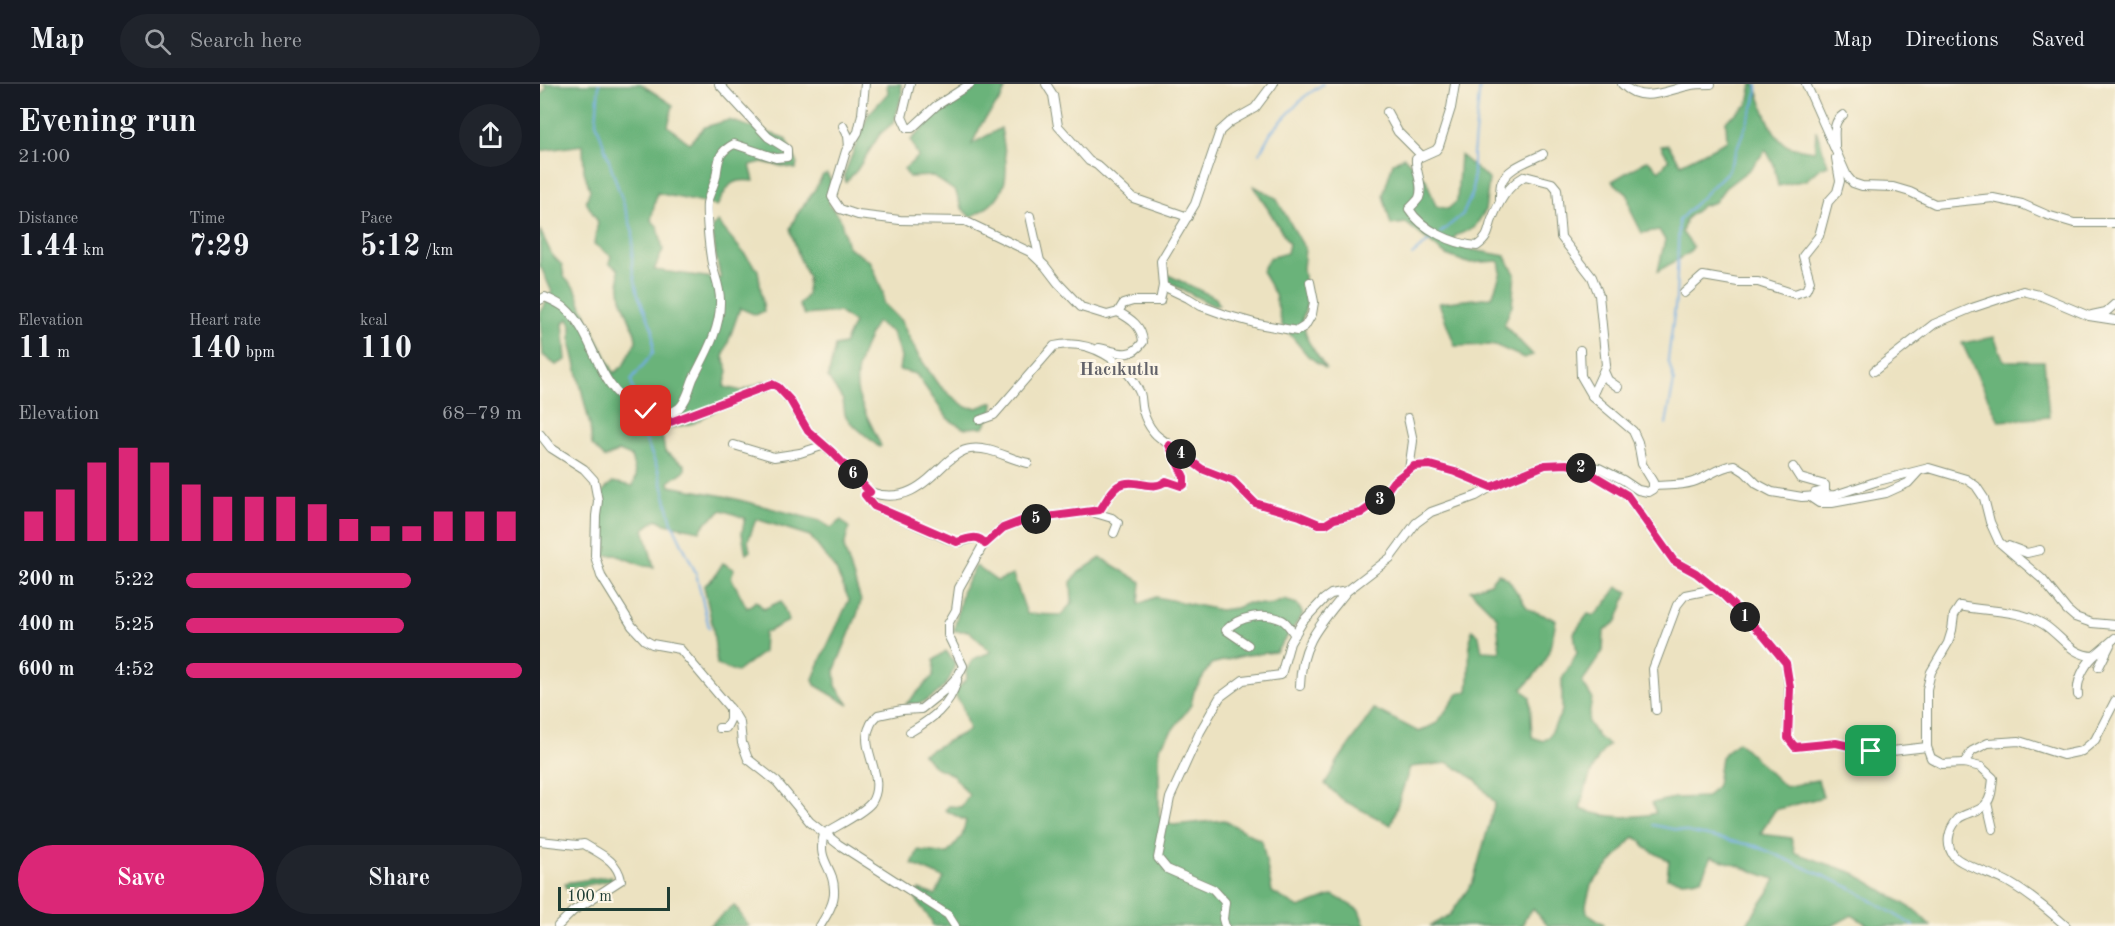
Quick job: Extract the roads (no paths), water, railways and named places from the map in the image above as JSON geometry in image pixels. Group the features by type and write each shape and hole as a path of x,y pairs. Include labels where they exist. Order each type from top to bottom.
{"street":[{"path":"540,300 545,297 564,307 578,324 594,351 607,381 627,402 655,413 669,413 680,407 706,356 718,324 720,288 710,257 707,204 720,155 725,148 734,144 776,158 787,156 787,150 768,137 719,84"},
{"path":"865,84 858,132 849,147 832,198 840,209 858,215 900,220 965,220 1030,252 1081,307 1107,315 1118,312 1128,317 1142,332 1143,342 1136,352 1130,354 1068,343 1054,346 994,415 980,420"},
{"path":"910,84 902,117 907,128 912,128 936,106 970,84"},
{"path":"1047,84 1053,95 1058,126 1089,161 1097,165 1133,198 1188,217"},
{"path":"1118,312 1123,304 1133,301 1160,301 1163,286 1161,261 1188,217 1206,178 1220,131 1230,122 1255,108 1274,84"},
{"path":"1455,84 1451,108 1439,146 1436,150 1416,159 1415,166 1420,184 1419,198 1409,209 1422,224 1459,244 1477,246 1490,232 1491,224 1506,191 1515,182 1525,176 1552,183 1557,189 1561,237 1592,277 1599,295 1606,365 1592,395"},
{"path":"1622,84 1631,91 1650,96 1691,85 1711,84"},
{"path":"1806,84 1847,176 1853,183 1862,186 1893,187 1935,204 1993,198 2022,204 2074,223 2115,223"},
{"path":"1387,112 1398,132 1421,155"},
{"path":"1684,293 1703,276 1738,282 1758,282 1795,294 1806,290 1810,281 1803,256 1819,236 1828,202 1837,192 1840,181 1834,126 1838,118 1843,115"},
{"path":"843,126 848,136 849,147"},
{"path":"1500,204 1501,183 1508,173 1543,154"},
{"path":"1030,216 1040,261"},
{"path":"1163,286 1201,306 1226,315 1297,331 1305,326 1312,314 1314,302 1310,282"},
{"path":"1874,371 1934,324 2023,291 2039,295 2089,316 2115,320"},
{"path":"2089,316 2106,312 2115,304"},
{"path":"1089,347 1114,360 1126,374 1140,394 1142,410 1154,433 1202,469 1233,481 1255,503 1319,524 1326,524 1334,519 1361,513 1381,499 1393,482 1414,466 1430,465 1455,472 1491,487"},
{"path":"1300,686 1300,665 1306,646 1347,591 1390,558 1416,523 1431,512 1476,496 1491,487 1545,465 1566,464 1599,468 1638,490 1648,492 1653,489 1653,482 1642,464 1638,442 1633,431 1592,395 1581,376 1580,350"},
{"path":"1604,370 1608,380 1618,387"},
{"path":"655,413 655,420 665,424 772,384 790,400 808,431 870,492 888,497 910,492 925,483 950,459 970,449 990,450 1028,463"},
{"path":"1408,418 1413,441 1409,470"},
{"path":"540,434 550,448 584,469 594,480 598,501 595,556 601,576 632,626 652,644 680,649 740,723 742,743 748,759 777,782 810,822 824,834 948,915 955,926"},
{"path":"734,445 774,458 825,446"},
{"path":"910,732 933,719 955,687 963,666 948,635 948,624 956,610 959,588 985,544 1003,528 1024,520 1100,510 1117,486 1131,481 1153,486 1161,485 1166,481 1184,485 1184,477 1169,445"},
{"path":"1653,486 1682,485 1696,481 1713,471 1734,465 1746,472 1757,484 1772,492 1806,497 1835,495 1929,468 1966,479 1977,486 1984,498 1990,522 1999,542 2042,579 2075,617 2092,623 2115,625"},
{"path":"1578,466 1627,495 1674,561 1696,573 1715,589 1762,634 1786,663 1790,688 1788,738 1795,747 1836,743 1871,751 1927,747"},
{"path":"1793,467 1800,478 1825,485 1825,491 1806,497"},
{"path":"1806,497 1832,504 1886,494 1908,483 1919,471"},
{"path":"870,492 865,495 874,506 957,542 974,537 985,544"},
{"path":"1091,512 1112,518 1118,523 1114,533"},
{"path":"1999,542 2027,553 2040,550"},
{"path":"1656,710 1653,669 1677,605 1685,595 1715,589"},
{"path":"1226,926 1223,919 1225,902 1213,889 1167,869 1158,858 1170,798 1200,732 1220,697 1242,680 1281,675 1290,643 1303,621 1331,594 1347,591"},
{"path":"1993,829 1988,803 1993,778 1981,767 1964,763 1942,764 1931,758 1927,747 1927,689 1931,672 1948,643 1954,615 1960,606 2025,615 2046,625 2065,644 2084,656 2094,657"},
{"path":"1248,645 1226,630 1239,620 1270,617 1284,620 1295,635"},
{"path":"2078,695 2077,687 2087,664 2114,640"},
{"path":"2099,668 2114,640"},
{"path":"820,926 828,912 835,891 833,880 821,852 824,834 870,804 876,789 876,777 868,742 868,727 878,715 921,709 931,703 958,676"},
{"path":"1964,763 1972,751 1988,743 2019,741 2063,755 2082,751 2095,740 2115,701"},
{"path":"719,728 726,728 730,720 730,708"},
{"path":"1988,803 1980,810 1959,819 1949,834 1948,846 1952,853 1956,859 2007,881 2038,901 2066,926"},
{"path":"540,841 584,844 611,860 619,869 621,880 573,911 558,926"}],"waterway":[{"path":"599,84 596,122 633,232 632,266 638,295 653,330 653,353 631,380 636,404"},
{"path":"1259,154 1271,132 1304,97 1323,84"},
{"path":"1440,233 1463,214 1473,192 1473,155 1480,84"},
{"path":"1666,424 1674,381 1668,359 1676,299 1679,220 1728,171 1755,102 1758,84"},
{"path":"1412,255 1435,236"},
{"path":"637,409 642,431 659,472 672,523 696,573 709,628"},
{"path":"1653,825 1756,846 1851,888 1914,926"}],"district":[{"name":"Hacıkutlu","path":"1119,369"}]}
